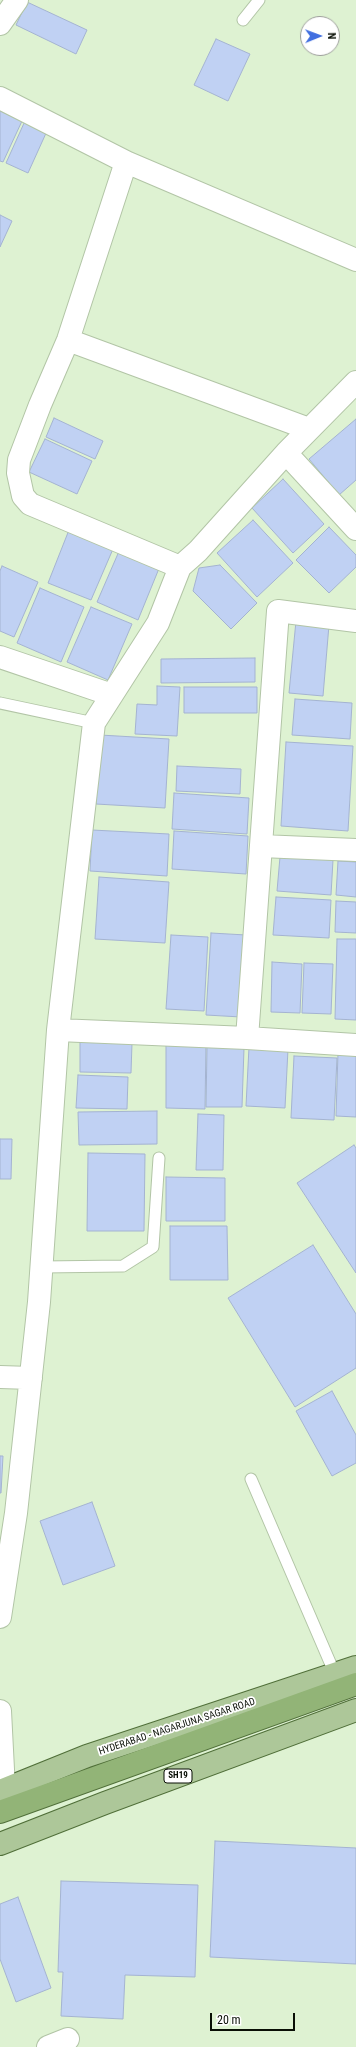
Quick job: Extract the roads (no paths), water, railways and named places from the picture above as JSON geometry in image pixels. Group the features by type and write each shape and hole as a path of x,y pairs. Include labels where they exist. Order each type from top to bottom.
{"highway":[{"path":"0,1812 356,1684"}],"main road":[{"name":"HYDERABAD - NAGARJUNA SAGAR ROAD","path":"2,1790 87,1756 356,1667"},
{"name":"SH19","path":"0,1844 105,1803 356,1710"}],"street":[{"path":"0,24 17,0"},
{"path":"0,98 126,162 356,260"},
{"path":"126,162 68,340 40,405 19,460 18,473 23,496 30,504 180,567"},
{"path":"68,340 309,429"},
{"path":"0,1617 16,1513 31,1378 42,1267 58,1030 94,723 158,624 180,567 198,551 286,453 356,382"},
{"path":"286,453 356,529"},
{"path":"247,1038 278,611 356,621"},
{"path":"0,657 112,695"},
{"path":"261,846 356,850"},
{"path":"58,1030 247,1038 356,1045"},
{"path":"0,1377 31,1378"},
{"path":"0,1711 2,1790"},
{"path":"48,2047 68,2039"}],"lane":[{"path":"243,20 260,0"},
{"path":"0,703 94,723"},
{"path":"42,1267 123,1266 153,1247 159,1158"},
{"path":"251,1479 335,1674"}]}
